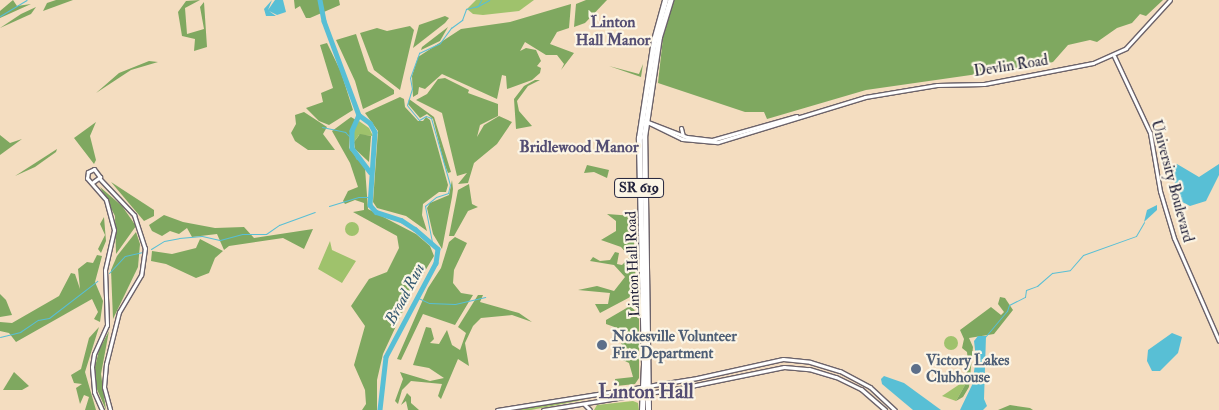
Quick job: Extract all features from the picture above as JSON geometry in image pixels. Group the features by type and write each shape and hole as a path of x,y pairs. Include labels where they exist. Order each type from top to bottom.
{"main road":[{"name":"Linton Hall Road","path":"642,410 644,386 638,177 643,121 654,40 665,0"},
{"name":"Linton Hall Road","path":"648,410 650,385 643,121 659,37 670,0"},
{"name":"Devlin Road","path":"643,121 683,136 720,139 865,97 937,85 984,84 1088,64 1114,56 1131,44 1170,0"},
{"name":"University Boulevard","path":"1114,56 1150,133 1160,191 1174,238 1219,341"},
{"name":"Devlin Road","path":"643,121 680,139 714,143 805,114"},
{"path":"673,132 681,128 683,136"},
{"path":"102,410 94,392 92,367 107,325 105,270 114,230 106,200 87,177 90,170 98,171 102,185 134,215 146,248 140,275 119,312 106,364 104,387 110,410"},
{"path":"92,182 100,178"},
{"path":"497,410 650,385 763,362 804,361 853,377 895,410"},
{"path":"543,410 650,393 755,371 793,367 818,371 846,381 885,410"},
{"path":"583,404 591,410 595,402"}],"green space":[{"path":"13,0 17,6 31,4 0,18 0,11"},
{"path":"56,0 73,0 43,11 47,3"},
{"path":"200,0 185,8 187,34 204,29 200,7 204,2 207,47 194,51 195,39 182,36 178,12 186,1"},
{"path":"294,0 339,0 340,5 306,18 300,6 295,9"},
{"path":"476,0 534,0 519,11 483,15 473,14 467,9"},
{"path":"586,0 607,0 585,23 574,27 576,4"},
{"path":"674,0 1163,0 1146,16 1140,14 1132,23 1117,28 1097,42 1090,40 1068,45 1053,62 866,90 767,119 764,112 745,112 658,83 664,28"},
{"path":"571,4 569,28 557,32 550,44 574,53 561,70 564,64 557,55 546,55 525,42 520,51 526,48 536,50 541,61 537,66 541,68 540,73 532,80 507,89 506,76 502,75 497,99 442,74 425,89 419,87 418,94 413,97 412,76 418,57 461,29 510,22"},
{"path":"36,7 31,14 0,28 21,14"},
{"path":"445,16 449,18 445,23 413,48 419,25"},
{"path":"410,26 414,30 400,90 374,70 360,33 377,28 387,31"},
{"path":"448,27 440,41 421,50 422,47"},
{"path":"356,34 368,71 394,90 394,94 363,109 355,81 336,40"},
{"path":"327,43 341,72 353,110 329,125 319,121 306,108 323,102 321,93 333,88 320,45"},
{"path":"149,61 158,62 131,70 96,93 119,73"},
{"path":"643,64 641,77 609,66 639,74"},
{"path":"445,78 469,90 468,93 498,104 498,116 480,125 477,137 484,125 499,116 512,122 497,144 474,163 468,183 458,184 467,173 457,176 442,113 416,100 427,94 438,79"},
{"path":"535,80 540,80 528,86 517,101 519,111 532,126 516,129 514,99 524,86"},
{"path":"400,97 404,99 405,107 418,121 423,121 426,117 430,120 448,185 446,192 439,192 423,204 422,215 427,231 406,216 377,208 373,202 378,131 365,113"},
{"path":"409,99 434,117 451,172 448,173 444,163 433,119 427,114 420,118 408,104"},
{"path":"304,112 327,127 323,134 335,150 308,150 295,141 291,133 296,124 295,115"},
{"path":"351,117 356,120 350,134 349,148 365,168 368,209 416,234 430,246 434,256 410,296 383,354 377,380 377,410 362,410 366,404 365,390 354,365 365,326 351,306 369,279 387,272 399,248 397,236 353,212 364,210 364,203 355,200 345,204 343,201 348,191 358,187 350,163 332,131"},
{"path":"359,121 369,128 373,136 359,135 354,142 353,130"},
{"path":"96,122 90,136 96,160 94,164 74,138"},
{"path":"360,134 371,136 369,162 355,149 354,142"},
{"path":"0,135 10,143 22,139 0,155"},
{"path":"57,149 56,152 35,167 15,176"},
{"path":"587,165 609,170 607,178 594,172 584,173"},
{"path":"452,180 452,197 442,249 433,234 427,208 430,203 449,195"},
{"path":"111,182 154,210 154,216 144,221"},
{"path":"469,184 472,204 478,207 468,211 454,236 449,236 458,190"},
{"path":"100,187 122,206 136,226 116,254 115,216"},
{"path":"607,214 633,216 636,290 634,295 600,313 595,304 608,304 610,293 578,290 597,286 614,291 625,277 614,265 590,261 593,257 600,261 610,260 615,252 619,253 617,264 622,265 630,257 621,247 601,240 616,231 616,221"},
{"path":"164,215 183,222 215,228 244,227 254,238 313,229 304,249 283,238 229,246 224,250 217,234 192,237 187,228 179,234 170,231 162,236 152,231 149,225"},
{"path":"104,217 106,241 101,253 98,249 105,235 100,224"},
{"path":"352,222 357,224 359,229 357,234 352,236 347,234 345,229 347,224"},
{"path":"136,232 140,244 138,267 113,319 111,270 117,256"},
{"path":"455,237 467,243 454,270 453,283 461,293 473,295 455,325 423,314 401,360 397,359 428,288 441,268 449,242"},
{"path":"200,239 223,251 215,258 209,273 196,278 166,264 151,261 152,251 172,254 196,248"},
{"path":"330,241 332,250 356,261 342,283 318,269"},
{"path":"97,255 102,256 95,282 103,301 100,322 94,319 98,312 92,299 16,342 9,333 0,331 0,322 12,323 59,296 71,273 75,274 80,289 78,269 87,262 93,263"},
{"path":"0,294 6,300 12,315 0,317"},
{"path":"478,295 483,295 480,302 519,313 532,322 512,315 481,318 473,326 465,343 469,366 458,359 441,399 438,396 442,384 411,381 402,390 398,404 395,401 403,379 400,372 430,381 444,378 429,368 413,365 426,327 431,328 434,339 430,343 439,344 447,330 452,345 460,350 466,333 458,327"},
{"path":"1000,297 1005,298 1013,310 994,334 969,338 973,347 969,387 963,397 956,401 965,385 968,362 967,352 962,348 964,339 960,330 991,307 1001,315 1004,312 998,304"},
{"path":"630,306 639,314 639,378 635,384 616,386 615,379 633,377 629,363 623,360 620,329 606,324 606,320"},
{"path":"99,327 85,372 96,410 85,410 89,397 84,395 80,404 76,388 82,384 74,383 71,375 81,369 89,338"},
{"path":"109,331 101,374 106,410 96,387 95,367 99,350"},
{"path":"951,336 956,338 958,343 956,348 951,350 946,348 944,343 946,338"},
{"path":"14,372 29,386 22,390 3,390"},
{"path":"963,382 965,385 956,401 942,396"},
{"path":"407,393 411,397 411,403 419,410 408,410 406,401 401,405"},
{"path":"583,398 583,400 531,410 514,410"},
{"path":"633,401 638,403 639,410 594,410 597,405"},
{"path":"1010,405 1030,408 1033,410 998,410"}],"water":[{"path":"272,0 268,10 275,0 283,0 286,12 277,15 269,11 276,16 266,16 264,9"},
{"path":"1177,164 1199,177 1219,164 1219,175 1206,201 1190,206 1180,201 1171,169"},
{"path":"1157,205 1157,210 1144,222 1147,210"},
{"path":"1172,333 1182,337 1178,353 1160,371 1152,371 1147,361 1148,350"},
{"path":"978,336 986,336 984,399 987,406 983,410 960,410 972,385 976,358 974,341"},
{"path":"884,376 904,383 941,410 913,410 882,384 881,379"}],"waterway":[{"path":"0,16 27,0"},
{"name":"Broad Run","path":"320,0 324,21 359,115 370,123 375,132 370,205 376,212 401,220 415,229 438,249 436,263 386,357 380,410"},
{"path":"432,242 425,206 436,197 448,193 450,185 431,118 426,116 419,120 407,105 412,89 410,78 419,53 440,43 451,28 462,20 466,9 478,6 481,0"},
{"path":"476,7 489,0"},
{"path":"359,115 352,131 352,148 370,172"},
{"path":"322,127 345,132 352,139"},
{"path":"353,151 356,158 368,167"},
{"path":"329,206 358,197 369,197"},
{"path":"151,249 164,241 179,238 202,236 220,240 242,234 266,234 279,225 315,212"},
{"path":"985,337 1007,311 1009,305 1025,297 1026,290 1037,286 1052,273 1070,270 1083,255 1136,236 1144,222"},
{"path":"109,273 125,256 142,252"},
{"path":"0,337 20,332 38,320 49,318 97,281"},
{"path":"416,297 429,303 455,304 485,297"}],"place":[{"name":"Nokesville Volunteer Fire Department","path":"602,345"},
{"name":"Victory Lakes Clubhouse","path":"916,369"}],"district":[{"name":"Linton Hall Manor","path":"613,31"},
{"name":"Bridlewood Manor","path":"579,147"},
{"name":"Linton Hall","path":"646,391"}]}
